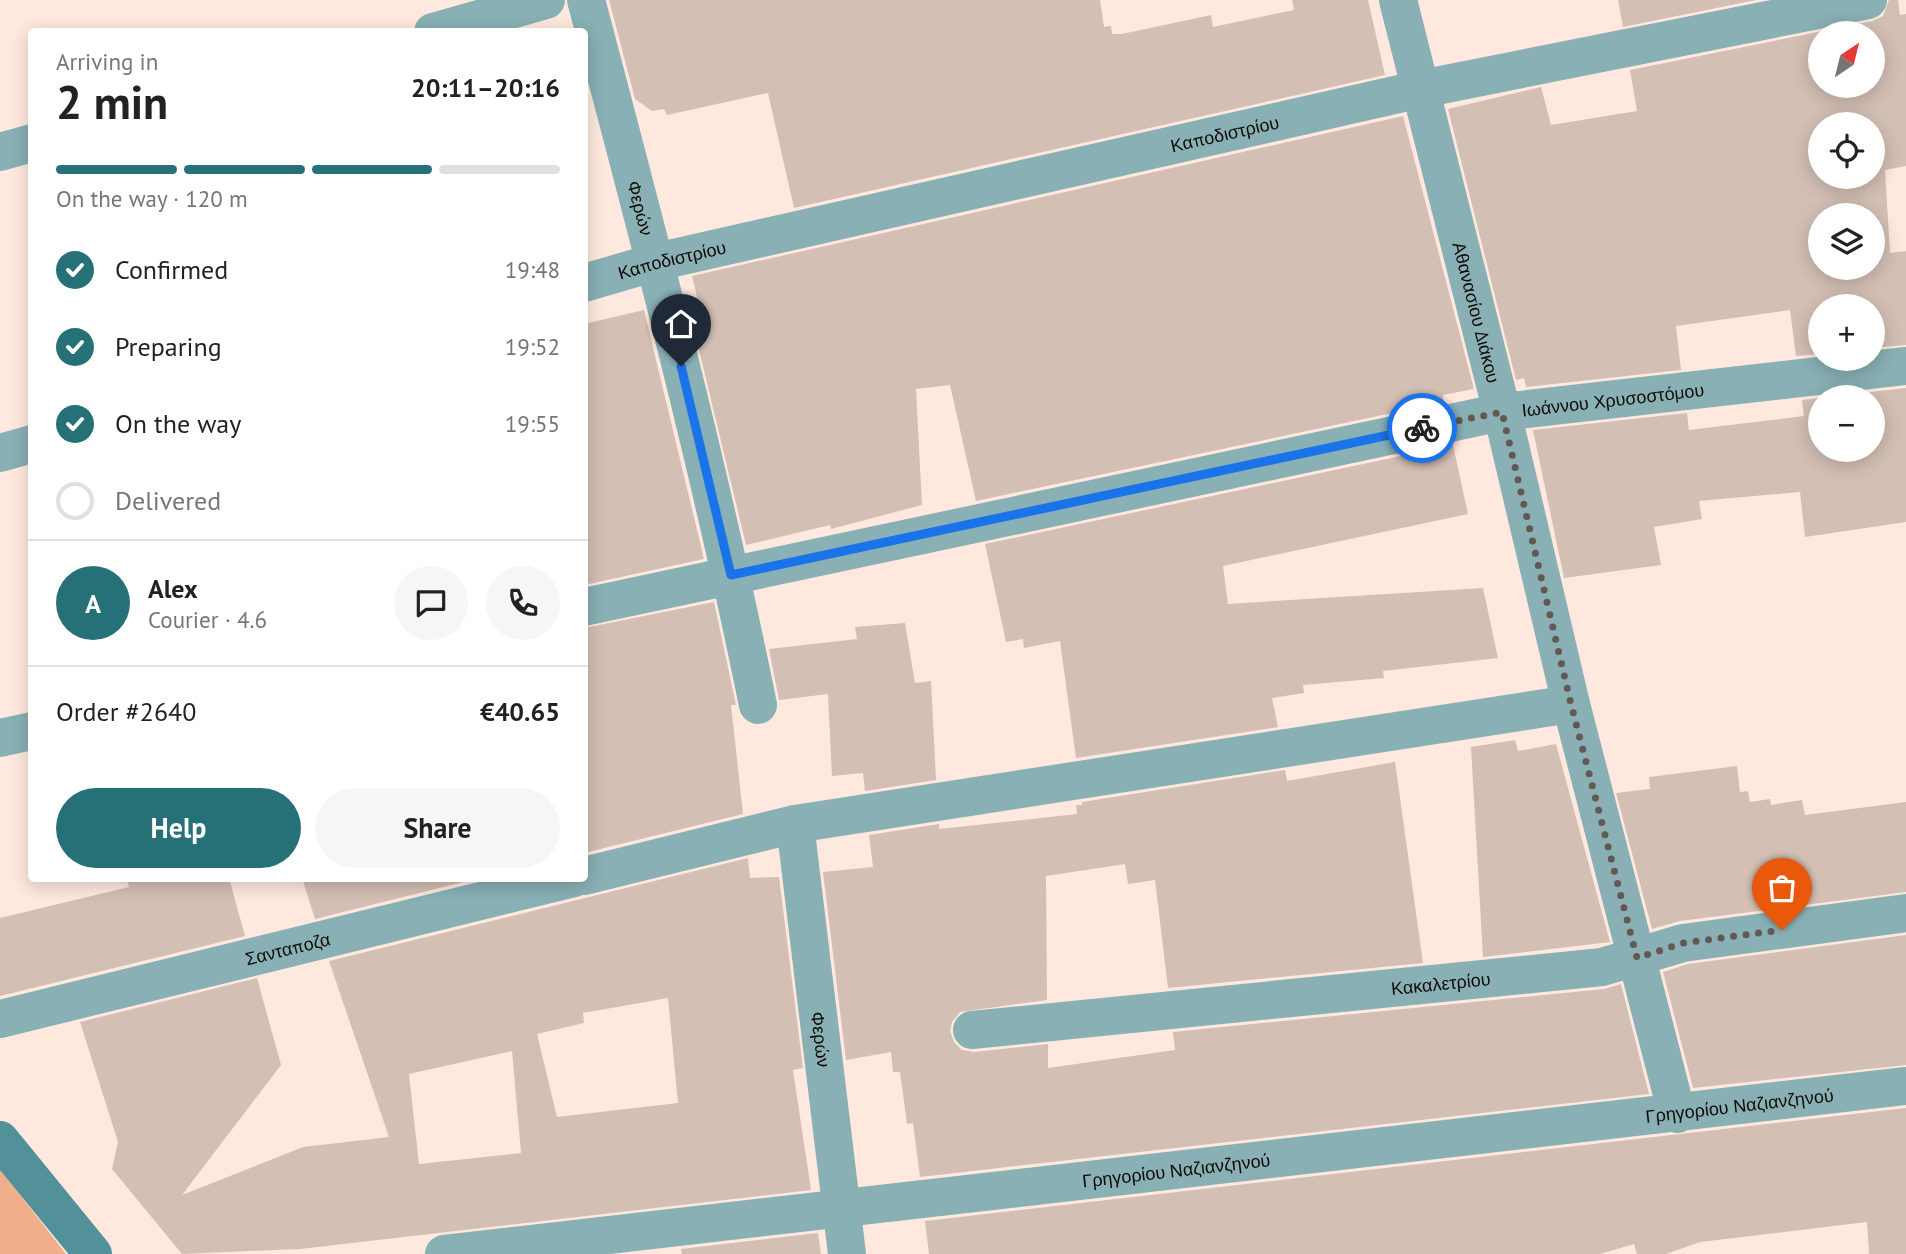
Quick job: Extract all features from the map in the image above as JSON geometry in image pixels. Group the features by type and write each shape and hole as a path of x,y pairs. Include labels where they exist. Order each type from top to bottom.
{"main road":[{"path":"0,1140 93,1254"}],"street":[{"path":"447,28 546,0"},
{"name":"Φερών","path":"586,0 656,262 731,575 758,705"},
{"name":"Αθανασίου Διάκου","path":"1398,0 1502,412 1571,704 1677,1114"},
{"name":"Καποδιστρίου","path":"588,282 656,262 1421,89 1868,0"},
{"path":"0,152 28,144"},
{"name":"Ιωάννου Χρυσοστόμου","path":"588,606 1502,412 1906,366"},
{"path":"0,453 28,445"},
{"path":"588,875 795,824 1571,704"},
{"path":"0,738 28,732"},
{"name":"Φερών","path":"795,824 848,1254"},
{"name":"Σανταποζα","path":"0,1019 558,882"},
{"name":"Κακαλετρίου","path":"972,1030 1602,967 1683,943 1906,913"},
{"name":"Γρηγορίου Ναζιανζηνού","path":"444,1254 1906,1086"}],"shaded area":[{"path":"0,1169 66,1254 0,1254"}],"building":[{"path":"609,0 1100,0 1104,27 1111,26 1112,34 1122,34 1211,15 1213,27 1294,10 1292,0 1368,0 1385,75 794,208 768,93 667,115 664,109 652,111 635,99"},
{"path":"1618,0 1756,0 1623,27"},
{"path":"1889,0 1898,0 1900,15 1906,14 1906,166 1885,170 1890,253 1906,251 1906,345 1885,347 1885,294 1808,294 1808,355 1796,356 1790,310 1676,326 1681,370 1526,387 1524,378 1516,380 1448,109 1541,87 1551,125 1637,111 1630,70 1808,34 1808,98 1885,98 1885,21 1872,21 1883,16"},
{"path":"1403,116 1474,389 1443,395 1444,402 976,501 950,385 916,389 922,505 831,529 830,525 746,545 687,300 697,297 692,276"},
{"path":"644,310 704,559 588,584 588,323"},
{"path":"1906,388 1906,522 1805,537 1800,492 1699,501 1702,519 1654,527 1661,565 1564,578 1533,430 1687,413 1689,430 1804,416 1802,400 1808,399 1808,462 1885,462 1885,390"},
{"path":"1453,445 1468,514 1223,566 1228,604 1483,588 1498,658 1383,671 1384,678 1303,685 1304,693 1272,698 1278,727 1076,758 1060,641 1024,648 1023,639 1006,642 985,544"},
{"path":"714,602 736,705 731,705 743,814 588,852 588,627"},
{"path":"905,623 915,683 931,681 936,780 865,791 863,773 832,776 828,694 779,700 769,649 857,639 855,627"},
{"path":"1515,740 1518,751 1556,744 1610,942 1483,957 1471,747"},
{"path":"1395,762 1423,963 1168,988 1155,880 1128,884 1125,864 1046,876 1047,1000 960,1012 952,1022 950,1031 954,1042 962,1050 974,1052 1048,1044 1048,1068 1175,1050 1173,1032 1604,989 1621,984 1649,1094 920,1177 913,1123 907,1124 900,1072 893,1072 891,1052 846,1060 823,872 873,867 869,835 939,824 939,829 1077,814 1076,805 1082,805 1082,802 1285,770 1287,781"},
{"path":"1737,766 1740,792 1748,791 1750,802 1770,799 1771,805 1802,800 1805,815 1906,802 1906,892 1680,921 1652,929 1616,793 1650,789 1649,777"},
{"path":"748,858 750,878 779,877 803,1068 793,1070 811,1190 300,1249 182,1254 112,1169 118,1142 80,1022 257,978 281,1065 182,1195 303,1147 389,1137 329,961","holes":["668,998 678,1103 557,1117 537,1034 584,1023 583,1013","512,1051 521,1153 419,1164 409,1074"]},
{"path":"128,882 230,882 245,936 0,996 0,918 129,887"},
{"path":"303,882 464,882 315,919"},
{"path":"1906,935 1906,1065 1693,1088 1663,972 1688,964"},
{"path":"1906,1108 1906,1254 1869,1254 1867,1222 1700,1242 1666,1254 1637,1254 1634,1244 1600,1254 929,1254 925,1221"},
{"path":"818,1233 821,1254 682,1254 681,1249"}],"way so far":[{"path":"1422,428 1502,412 1571,704 1637,958 1683,943 1782,930"}],"route":[{"path":"681,366 731,575 1422,428"}]}
